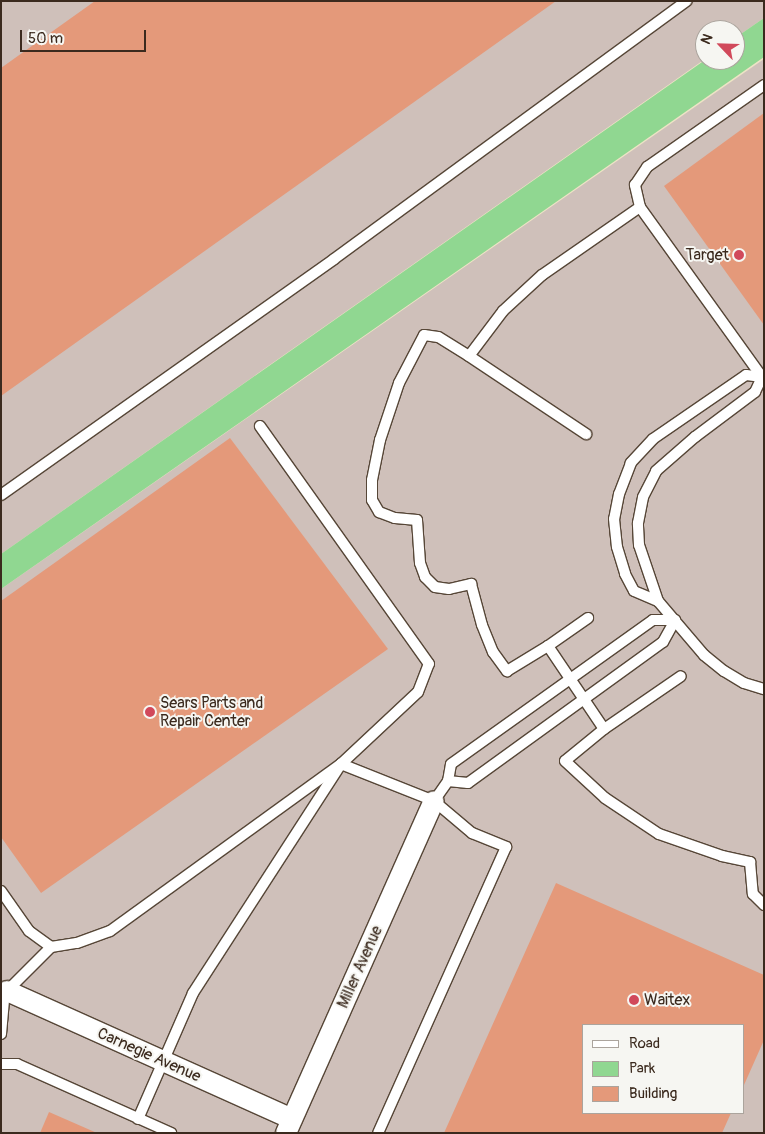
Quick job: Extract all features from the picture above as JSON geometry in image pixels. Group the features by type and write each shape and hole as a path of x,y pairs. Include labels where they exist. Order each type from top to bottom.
{"street":[{"name":"Miller Avenue","path":"289,1126 434,801"},
{"name":"Carnegie Avenue","path":"3,990 164,1061 289,1126"}],"lane":[{"path":"1,495 334,259 687,1"},
{"path":"762,377 640,207 635,185 647,167 764,85"},
{"path":"469,356 502,311 542,275 640,207"},
{"path":"586,434 438,337 424,335 399,383 380,440 372,480 372,500 379,512 395,518 417,520 420,563 425,577 435,587 449,589 471,584 482,625 493,652 507,671 548,646 588,618"},
{"path":"762,377 746,375 736,380 654,439 631,464 619,494 614,519 617,547 625,574 634,591 658,601 704,654 724,671 744,683 764,689"},
{"path":"658,601 654,582 639,545 638,523 643,497 656,471 695,437 755,392 762,377"},
{"path":"1,1034 3,990 51,947 78,943 110,931 342,764 418,692 429,664 260,426"},
{"path":"434,801 448,781 451,764 569,678 653,620 675,620"},
{"path":"448,781 468,783 663,642 675,620"},
{"path":"548,646 604,729"},
{"path":"681,676 604,729 565,761 606,798 659,834 722,856 750,862 753,894 764,905"},
{"path":"342,764 434,801 472,833 506,847 378,1133"},
{"path":"138,1119 193,993 342,764"},
{"path":"1,891 29,931 51,947"},
{"path":"1,1064 17,1064 171,1133"}],"shaded area":[{"path":"1,1 764,1 764,18 745,31 745,20 695,20 695,66 1,554"},
{"path":"764,59 764,1133 1,1133 1,589"}],"green space":[{"path":"764,18 764,57 1,589 1,554 695,67 695,70 745,70 745,31"}],"building":[{"path":"95,1 556,1 1,396 1,68"},
{"name":"Target","path":"764,113 764,325 664,186"},
{"name":"Sears Parts and Repair Center","path":"230,438 388,649 41,893 1,837 1,601"},
{"name":"Waitex","path":"556,883 764,975 764,1040 745,1083 745,1024 582,1024 582,1114 731,1114 722,1133 444,1133"},
{"path":"49,1112 97,1133 40,1133"}],"place":[{"name":"Target","path":"739,255"},
{"name":"Sears Parts and Repair Center","path":"150,712"},
{"name":"Waitex","path":"634,1000"}]}
